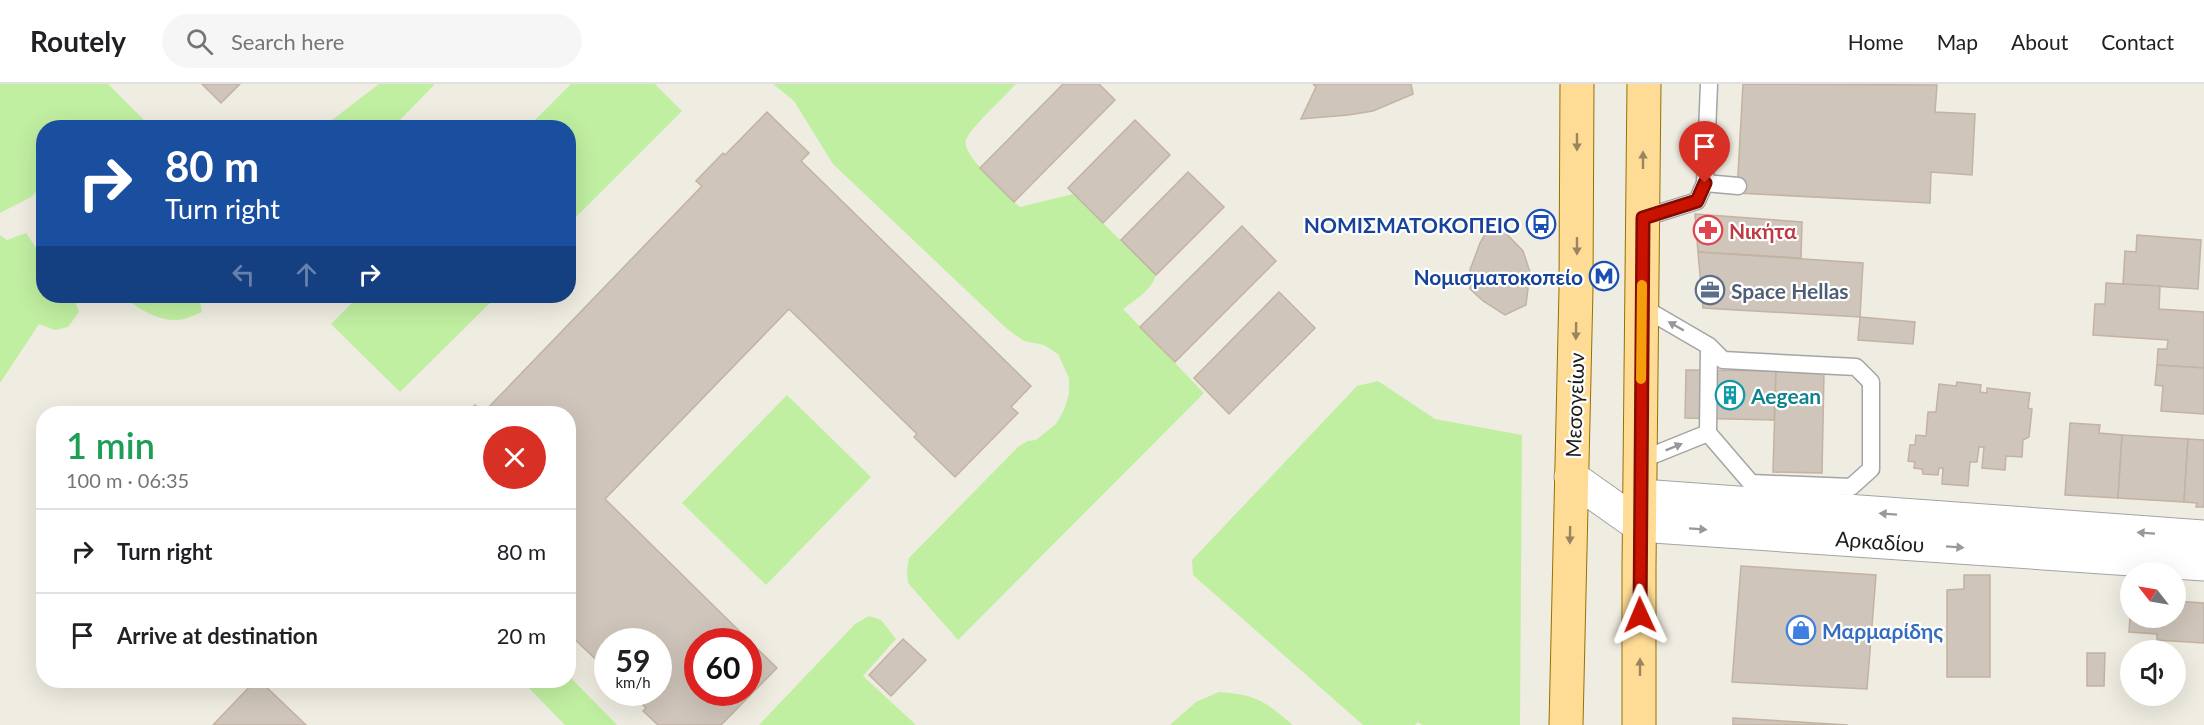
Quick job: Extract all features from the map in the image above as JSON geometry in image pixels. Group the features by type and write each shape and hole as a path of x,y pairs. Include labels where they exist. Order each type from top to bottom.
{"main road":[{"name":"Μεσογείων","path":"1566,725 1576,289 1577,84"},
{"path":"1639,725 1644,84"}],"street":[{"path":"1571,477 1640,511"},
{"name":"Αρκαδίου","path":"1640,511 2204,537"},
{"name":"Αρκαδίου","path":"1640,511 2204,564"}],"lane":[{"path":"1643,218 1697,201 1705,183 1709,84"},
{"path":"1705,183 1738,186"},
{"path":"1642,307 1709,346 1723,360 1856,367 1871,382 1870,469 1851,487 1751,483 1708,433 1709,346"},
{"path":"1641,460 1708,433"}],"green space":[{"path":"0,84 108,84 144,120 36,120 36,192 0,213"},
{"path":"379,84 435,84 400,120 332,120"},
{"path":"571,84 655,84 682,111 576,217 576,120 535,120"},
{"path":"773,84 1016,84 969,135 966,146 970,155 1020,207 1073,194 1156,275 1147,290 1123,309 1204,393 958,640 908,583 909,558 1019,446 1036,440 1056,424 1069,394 1069,378 1058,354 1044,345 1024,341 1006,328 833,164 794,101"},
{"path":"26,233 36,248 36,303 76,303 79,312 68,327 55,330 39,324 0,383 0,235 7,240"},
{"path":"132,303 200,303 202,312 176,320 160,318"},
{"path":"352,303 490,303 400,392 331,324"},
{"path":"1378,381 1435,419 1522,435 1520,725 1422,725 1418,722 1415,725 1363,725 1193,575 1192,560 1357,386"},
{"path":"787,395 871,477 766,585 682,503"},
{"path":"869,616 881,620 896,639 863,676 916,725 759,725 855,624"},
{"path":"576,683 594,702 594,706 598,706 617,725 565,725 529,688 576,688"},
{"path":"1219,692 1252,697 1275,710 1293,725 1170,725 1196,702"}],"building":[{"path":"202,84 240,84 221,103"},
{"path":"1063,84 1099,84 1115,100 1014,202 980,168"},
{"path":"1313,84 1411,84 1413,94 1373,111 1301,119 1316,87"},
{"path":"1743,84 1937,85 1935,112 1975,114 1972,175 1931,172 1930,203 1737,193"},
{"path":"767,112 809,153 801,161 1031,386 1011,407 1018,413 955,477 914,437 917,434 789,309 605,499 736,628 684,628 684,706 740,706 721,725 658,725 643,711 646,708 644,706 672,706 672,628 594,628 594,658 576,641 576,406 490,406 702,186 696,181"},
{"path":"1135,120 1170,155 1103,223 1068,188"},
{"path":"1188,172 1224,207 1156,275 1121,240"},
{"path":"1695,214 1802,222 1801,258 1698,252"},
{"path":"1493,220 1523,251 1530,272 1526,305 1505,315 1483,301 1470,289 1470,270 1480,243"},
{"path":"1242,226 1276,261 1175,362 1140,327"},
{"path":"2137,235 2201,240 2198,289 2123,284 2125,251 2136,252"},
{"path":"1698,252 1863,263 1860,317 1703,308"},
{"path":"2106,283 2160,286 2159,309 2204,312 2204,368 2157,365 2158,349 2167,349 2168,340 2093,335 2095,304 2105,304"},
{"path":"1279,292 1315,328 1229,414 1194,378"},
{"path":"1860,317 1915,322 1913,344 1858,340"},
{"path":"2157,365 2204,368 2204,414 2161,411 2163,386 2155,385"},
{"name":"Aegean","path":"1686,370 1776,371 1774,420 1685,418"},
{"path":"1776,371 1824,372 1822,473 1773,472"},
{"path":"1957,382 1981,385 1980,392 1987,393 1987,388 2030,393 2028,408 2032,409 2029,437 2023,440 2022,457 2006,456 2005,470 1982,468 1984,447 1979,447 1977,462 1970,462 1968,486 1942,484 1943,468 1939,468 1938,475 1923,474 1922,469 1914,468 1915,462 1908,461 1910,445 1915,445 1916,435 1926,436 1928,412 1936,412 1939,384 1956,386"},
{"path":"2070,423 2100,425 2099,433 2122,435 2118,498 2065,495"},
{"path":"2122,435 2188,439 2184,502 2118,498"},
{"path":"2188,439 2204,440 2204,507 2196,507 2197,503 2184,502"},
{"path":"1741,566 1876,575 1867,689 1732,682"},
{"path":"1964,575 1990,575 1990,677 1947,677 1947,590 1964,589"},
{"path":"2186,602 2204,603 2204,643 2186,642 2186,640 2157,640 2157,634 2129,632 2129,628 2186,628"},
{"path":"903,639 926,660 891,696 869,675"},
{"path":"762,653 777,668 762,683"},
{"path":"2087,653 2105,653 2104,686 2087,686"},
{"path":"248,688 267,688 306,725 213,725"},
{"path":"1733,718 1848,725 1733,725"}],"slow traffic":[{"path":"1641,379 1642,285"}],"place":[{"name":"ΝΟΜΙΣΜΑΤΟΚΟΠΕΙΟ","path":"1541,224"},
{"name":"Νικήτα","path":"1708,230"},
{"name":"Νομισματοκοπείο","path":"1604,276"},
{"name":"Space Hellas","path":"1710,290"},
{"name":"Aegean","path":"1730,395"},
{"name":"Μαρμαρίδης","path":"1801,630"}],"route":[{"path":"1640,615 1643,218 1697,201 1705,183"}]}
